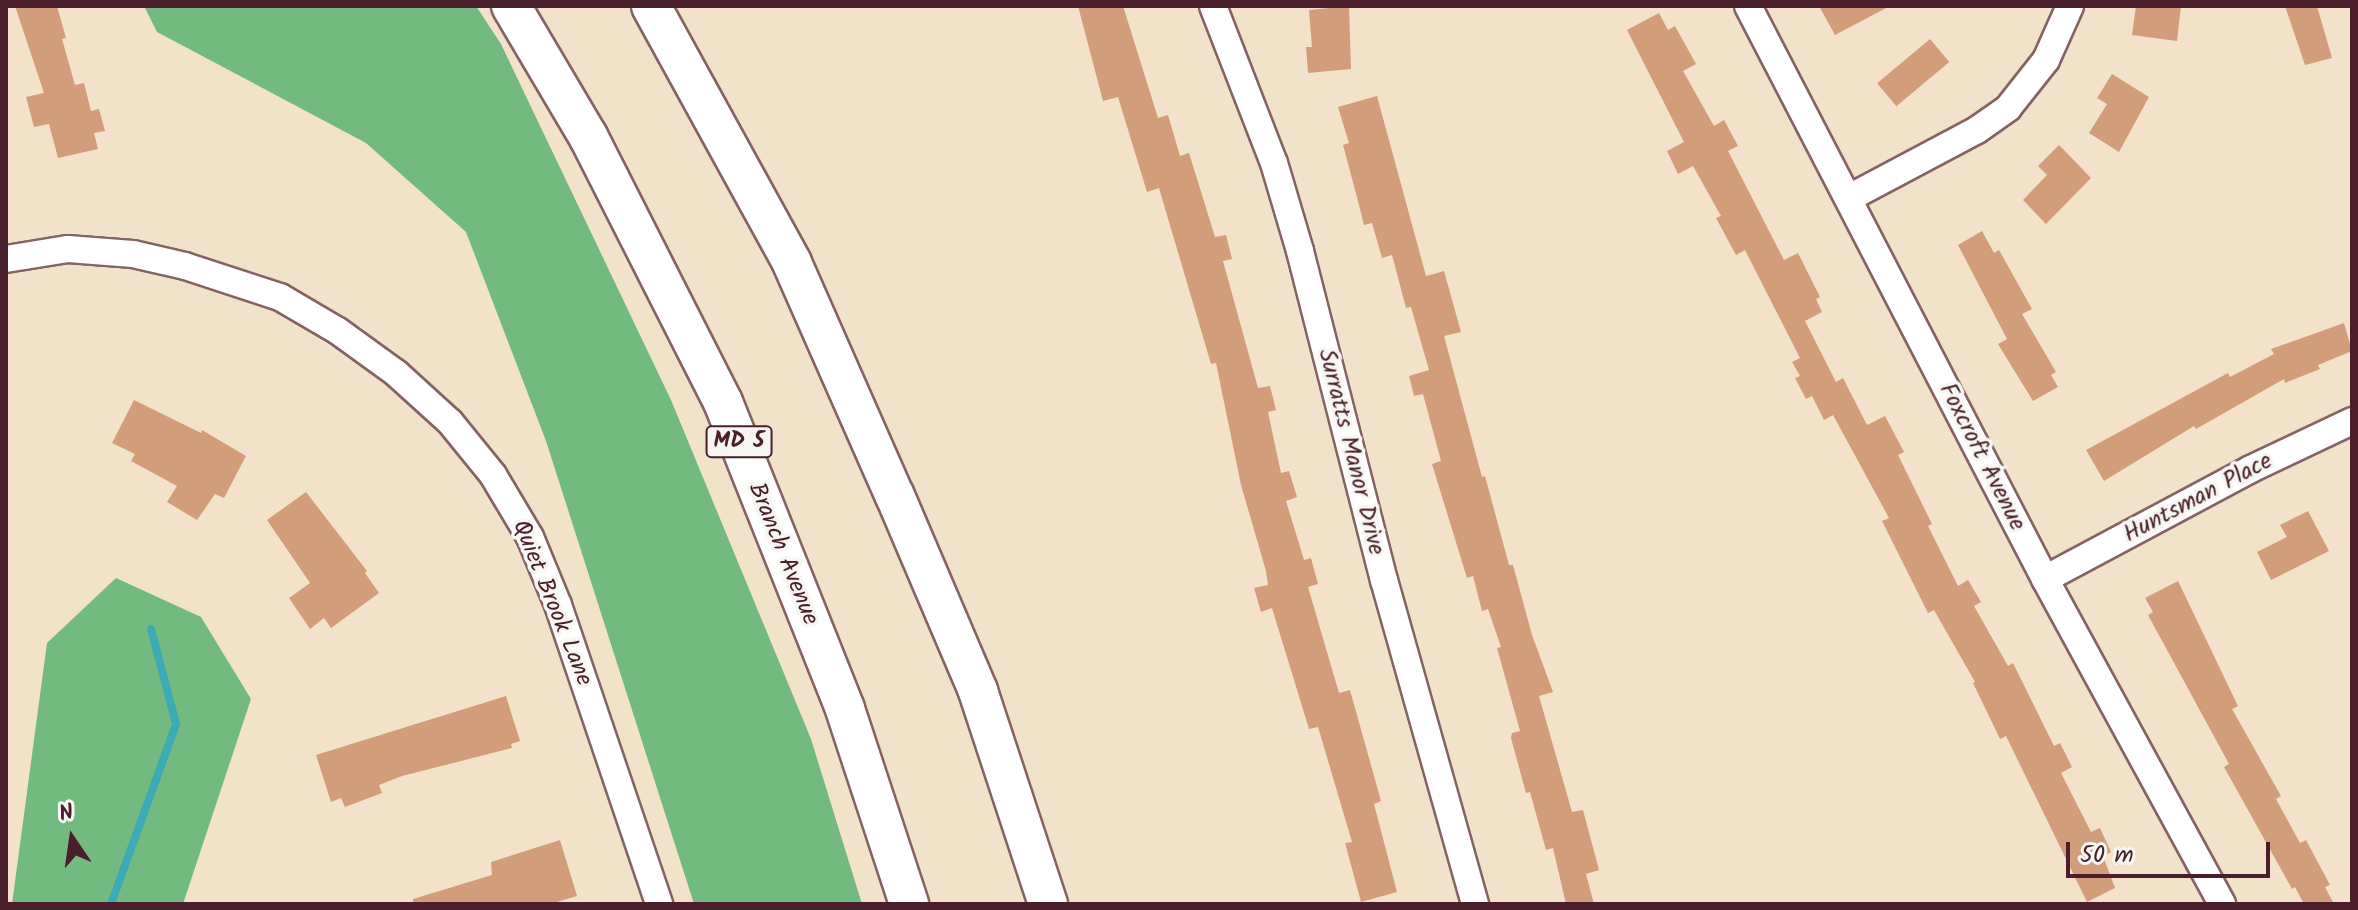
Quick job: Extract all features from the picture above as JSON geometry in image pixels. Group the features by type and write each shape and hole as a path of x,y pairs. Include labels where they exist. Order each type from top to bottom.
{"highway":[{"name":"Branch Avenue","path":"511,6 588,136 723,402 845,709 909,904"},
{"path":"651,6 792,263 978,691 1048,904"}],"street":[{"name":"Surratts Manor Drive","path":"1213,6 1274,163 1300,251 1377,551 1475,904"},
{"name":"Foxcroft Avenue","path":"1748,6 2045,579 2222,904"},
{"path":"1849,198 1966,136 2008,108 2046,60 2070,6"},
{"name":"Quiet Brook Lane","path":"6,259 68,249 133,254 185,266 280,297 338,331 396,373 450,422 493,475 530,537 558,605 659,904"},
{"name":"Huntsman Place","path":"2045,579 2251,469 2352,421"}],"green space":[{"path":"144,6 476,6 501,44 671,400 811,739 862,904 694,904 546,441 466,232 366,143 157,32"},
{"path":"116,578 201,617 251,699 183,904 12,904 47,643"}],"building":[{"path":"15,6 57,6 66,38 62,39 75,85 84,83 91,111 99,109 105,131 94,133 98,149 58,158 49,124 34,127 26,97 44,93"},
{"path":"1078,6 1123,6 1158,118 1168,115 1180,156 1189,153 1215,237 1226,235 1232,259 1223,261 1258,388 1270,386 1276,410 1268,412 1281,473 1289,471 1297,497 1286,501 1304,560 1311,558 1318,584 1308,587 1339,693 1350,690 1381,801 1374,804 1397,892 1361,902 1345,843 1352,842 1318,727 1309,729 1272,608 1261,612 1254,588 1268,585 1266,571 1241,485 1216,363 1211,364 1159,188 1147,192 1118,97 1103,101"},
{"path":"1349,6 1351,69 1308,73 1306,47 1312,47 1309,10"},
{"path":"1819,6 1890,6 1835,35"},
{"path":"2136,6 2181,6 2177,41 2132,35"},
{"path":"2285,6 2317,6 2332,58 2305,65"},
{"path":"1659,13 1668,30 1675,26 1696,64 1683,71 1714,126 1724,120 1738,146 1728,151 1784,260 1798,253 1820,297 1816,299 1822,312 1805,321 1836,382 1843,378 1867,425 1885,416 1904,452 1898,455 1932,524 1928,526 1958,586 1968,580 1981,602 1974,606 2008,666 2013,663 2054,746 2060,743 2072,767 2061,773 2091,832 2100,828 2111,852 2103,856 2115,888 2087,902 2006,736 2000,739 1975,682 1934,610 1928,613 1882,521 1889,518 1833,415 1824,420 1812,396 1806,399 1795,378 1800,376 1792,362 1800,358 1745,250 1736,255 1716,218 1721,216 1693,166 1678,174 1667,151 1684,142 1627,30"},
{"path":"1930,39 1949,62 1896,106 1877,83"},
{"path":"2112,74 2149,97 2119,152 2089,133 2107,104 2097,98"},
{"path":"1377,96 1426,276 1444,271 1461,332 1444,336 1482,477 1485,476 1509,565 1513,565 1532,635 1553,692 1539,696 1572,812 1583,810 1599,870 1586,874 1594,904 1566,904 1553,848 1546,850 1530,792 1526,793 1511,738 1512,733 1520,731 1497,648 1501,647 1488,609 1482,611 1473,576 1467,578 1432,464 1441,461 1423,394 1414,396 1409,376 1429,370 1411,307 1406,308 1392,255 1382,258 1372,223 1364,225 1343,145 1349,143 1338,107"},
{"path":"2059,145 2091,178 2046,224 2023,200 2047,175 2038,166"},
{"path":"1982,231 1994,253 1999,250 2032,309 2022,314 2056,372 2051,375 2058,387 2033,401 1998,344 2007,339 1958,245"},
{"path":"2344,323 2352,351 2318,365 2320,369 2285,383 2284,379 2196,429 2194,426 2104,481 2086,450 2228,373 2230,377 2274,354 2271,349"},
{"path":"134,400 201,433 202,430 246,456 224,498 215,494 197,520 167,502 177,486 131,461 135,454 112,443"},
{"path":"306,492 367,571 365,573 379,593 331,628 324,618 310,629 289,598 310,583 267,520"},
{"path":"2308,511 2329,551 2271,580 2257,552 2287,537 2280,525"},
{"path":"2178,581 2238,706 2232,709 2281,796 2276,799 2300,843 2306,840 2330,885 2325,887 2334,904 2304,904 2295,887 2292,889 2224,767 2229,764 2148,615 2153,612 2145,598"},
{"path":"506,696 520,741 511,744 512,748 402,776 379,785 382,793 345,807 341,798 331,802 316,755"},
{"path":"560,840 577,896 550,904 413,904 413,899 492,875 491,862"}],"waterway":[{"path":"111,904 176,724 151,629"}]}
